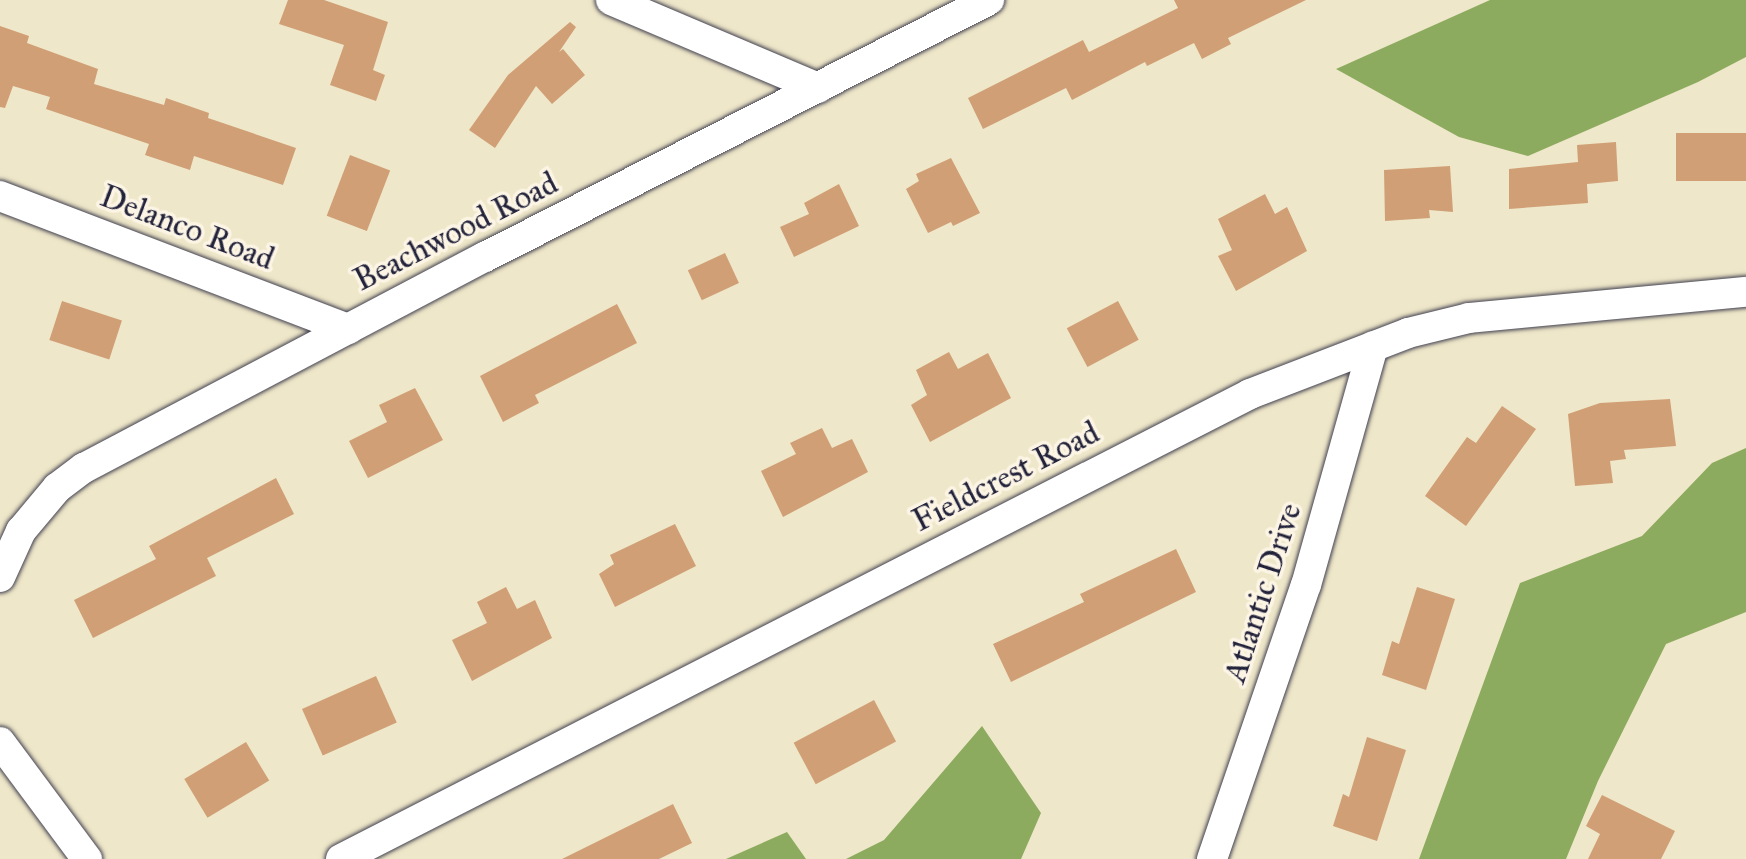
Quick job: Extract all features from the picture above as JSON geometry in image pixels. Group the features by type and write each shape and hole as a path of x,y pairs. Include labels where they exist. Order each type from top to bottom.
{"street":[{"path":"611,0 818,88"},
{"name":"Beachwood Road","path":"0,577 21,531 57,488 84,468 989,0"},
{"name":"Delanco Road","path":"0,196 348,329"},
{"name":"Fieldcrest Road","path":"341,859 1250,394 1373,346 1469,318 1746,292"},
{"name":"Atlantic Drive","path":"1212,859 1306,585 1373,346"},
{"path":"0,742 87,859"}],"green space":[{"path":"1490,0 1746,0 1746,57 1698,82 1528,156 1459,137 1336,69"},
{"path":"1746,448 1746,612 1666,644 1598,781 1566,859 1419,859 1520,583 1642,536 1712,463"},
{"path":"982,726 1041,813 1021,859 846,859 884,840"},
{"path":"787,832 806,859 726,859"}],"building":[{"path":"288,0 324,0 388,22 373,70 385,75 376,101 330,85 344,45 279,24"},
{"path":"1174,0 1306,0 1228,38 1231,44 1202,59 1194,43 1147,66 1145,62 1072,100 1066,88 983,129 968,98 1083,40 1089,52 1178,8"},
{"path":"570,22 576,27 559,52 563,49 585,75 552,104 536,86 495,148 469,130 508,75"},
{"path":"0,26 29,36 27,43 98,69 94,84 164,105 166,98 209,113 208,118 296,148 283,185 194,156 190,170 145,155 149,144 46,109 50,97 13,86 5,108 0,107"},
{"path":"1676,133 1746,133 1746,181 1676,181"},
{"path":"1616,142 1618,181 1587,184 1588,203 1509,209 1509,169 1578,162 1577,145"},
{"path":"350,155 390,170 367,231 327,216"},
{"path":"951,158 980,213 953,226 951,222 928,233 906,189 919,181 916,174"},
{"path":"1450,166 1453,212 1429,210 1430,218 1385,221 1384,170"},
{"path":"839,184 859,226 794,257 780,227 809,214 804,203"},
{"path":"1265,194 1275,214 1287,207 1307,251 1236,291 1218,256 1232,250 1218,219"},
{"path":"725,253 739,283 702,300 688,270"},
{"path":"62,301 122,320 109,359 49,340"},
{"path":"1118,301 1139,340 1087,367 1067,328"},
{"path":"617,304 637,343 535,395 539,403 503,422 480,376"},
{"path":"949,352 958,369 988,353 1011,398 930,442 911,405 927,395 916,370"},
{"path":"415,388 443,440 368,478 349,441 387,422 379,405"},
{"path":"1670,399 1676,446 1624,450 1626,459 1610,461 1613,483 1575,486 1568,414 1600,403"},
{"path":"1502,406 1536,429 1466,526 1425,496 1467,437 1476,443"},
{"path":"822,428 832,448 852,439 868,472 783,517 761,471 796,454 790,443"},
{"path":"276,478 294,514 207,558 216,576 93,638 74,600 156,559 149,546"},
{"path":"675,524 696,566 615,607 599,574 614,564 610,555"},
{"path":"1176,549 1196,592 1011,682 993,644 1084,602 1080,594"},
{"path":"506,587 517,609 535,600 552,638 472,681 452,640 487,623 477,602"},
{"path":"1417,587 1455,599 1426,690 1382,675 1392,641 1399,644"},
{"path":"376,676 397,723 323,756 302,709"},
{"path":"874,700 896,741 816,784 794,743"},
{"path":"1367,737 1406,750 1377,841 1333,826 1343,794 1349,797"},
{"path":"246,742 269,781 207,818 184,779"},
{"path":"1602,795 1675,831 1661,859 1588,859 1600,834 1586,826"},
{"path":"673,804 692,843 659,859 562,859"}]}
